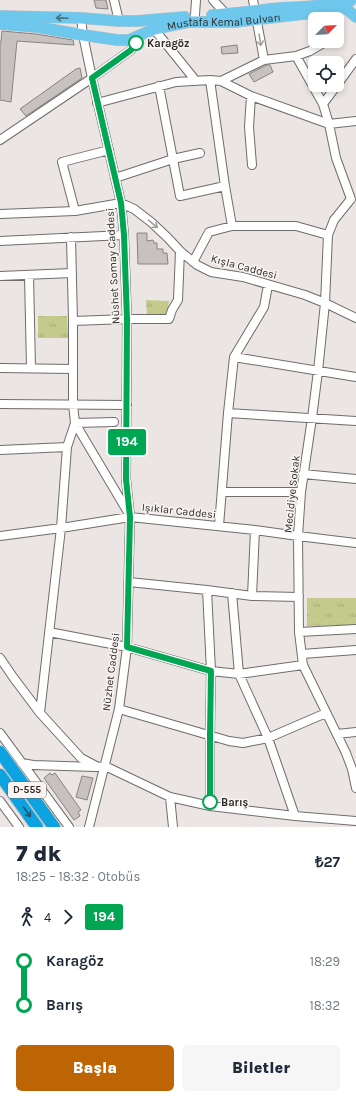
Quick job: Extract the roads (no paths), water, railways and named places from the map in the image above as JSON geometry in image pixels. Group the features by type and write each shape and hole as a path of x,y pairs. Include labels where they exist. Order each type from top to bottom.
{"highway":[{"name":"D-555","path":"0,752 54,827"},
{"name":"D-555","path":"0,775 38,827"}],"main road":[{"name":"Mustafa Kemal Bulvarı","path":"0,16 137,21 188,17 195,15 227,14 255,10 330,11 341,3"},
{"path":"341,3 356,17"},
{"name":"Mustafa Kemal Bulvarı","path":"0,24 37,26 83,35 129,40 154,29 188,22 234,22 255,10"},
{"path":"118,40 119,21"},
{"path":"137,21 141,35"}],"street":[{"path":"114,0 119,21"},
{"path":"195,15 196,0"},
{"path":"213,0 227,14"},
{"path":"255,10 264,60"},
{"name":"Nüshet Somay Caddesi","path":"81,18 97,103 121,203 124,235 127,319 126,479 130,517"},
{"path":"154,29 196,81"},
{"path":"0,140 131,50 141,35"},
{"path":"221,81 264,60 296,56 315,48"},
{"path":"296,56 323,104 336,158 354,199"},
{"path":"344,75 356,59"},
{"path":"210,80 232,226"},
{"path":"97,103 176,82 210,80 221,81 251,96 329,124 356,121"},
{"path":"159,86 180,196 225,186"},
{"path":"323,104 332,92"},
{"path":"251,96 249,127 252,165"},
{"path":"75,211 62,162 109,150"},
{"path":"115,178 173,159 200,153"},
{"name":"Mecidiye Sokak","path":"354,199 334,220 328,235 325,303 312,418 303,474 298,536 299,632 303,666 346,753 352,769 356,788"},
{"path":"0,214 58,213 121,203"},
{"name":"Kışla Caddesi","path":"121,203 134,209 151,222 193,262 211,272 243,277 305,295 356,318"},
{"path":"193,262 209,232 232,226 296,226 328,235"},
{"path":"0,241 124,235"},
{"path":"71,237 74,369 73,404 75,423 130,517"},
{"path":"73,321 169,319 178,300 180,251"},
{"path":"0,276 72,273"},
{"path":"29,275 31,368"},
{"path":"219,526 234,357 264,307 268,285"},
{"path":"234,357 356,376"},
{"path":"0,368 74,369"},
{"path":"0,404 127,405"},
{"path":"228,413 356,421"},
{"path":"75,423 114,422"},
{"path":"40,713 61,528 67,447 75,423"},
{"path":"0,450 67,447"},
{"path":"303,474 356,479"},
{"path":"222,492 301,492"},
{"name":"Işıklar Caddesi","path":"0,536 130,517 255,530 356,543"},
{"name":"Nüzhet Caddesi","path":"89,827 102,766 119,709 127,647 130,517"},
{"path":"252,596 255,530"},
{"path":"129,582 252,596 299,597"},
{"path":"207,590 211,671 210,806"},
{"path":"232,593 239,674 268,738 295,816"},
{"path":"299,632 356,629"},
{"path":"49,632 127,647 211,671 239,674 303,666"},
{"path":"302,654 356,650"},
{"path":"0,658 40,713 81,758 170,797 210,806 295,816 356,821"},
{"path":"119,709 229,741 243,743 268,738 326,713"},
{"path":"337,734 356,732"},
{"path":"0,733 69,827"},
{"path":"22,763 33,765 102,766"},
{"path":"170,797 172,827"},
{"path":"0,800 19,827"}],"place":[{"name":"Karagöz","path":"136,43"},
{"name":"Barış","path":"210,802"}]}
